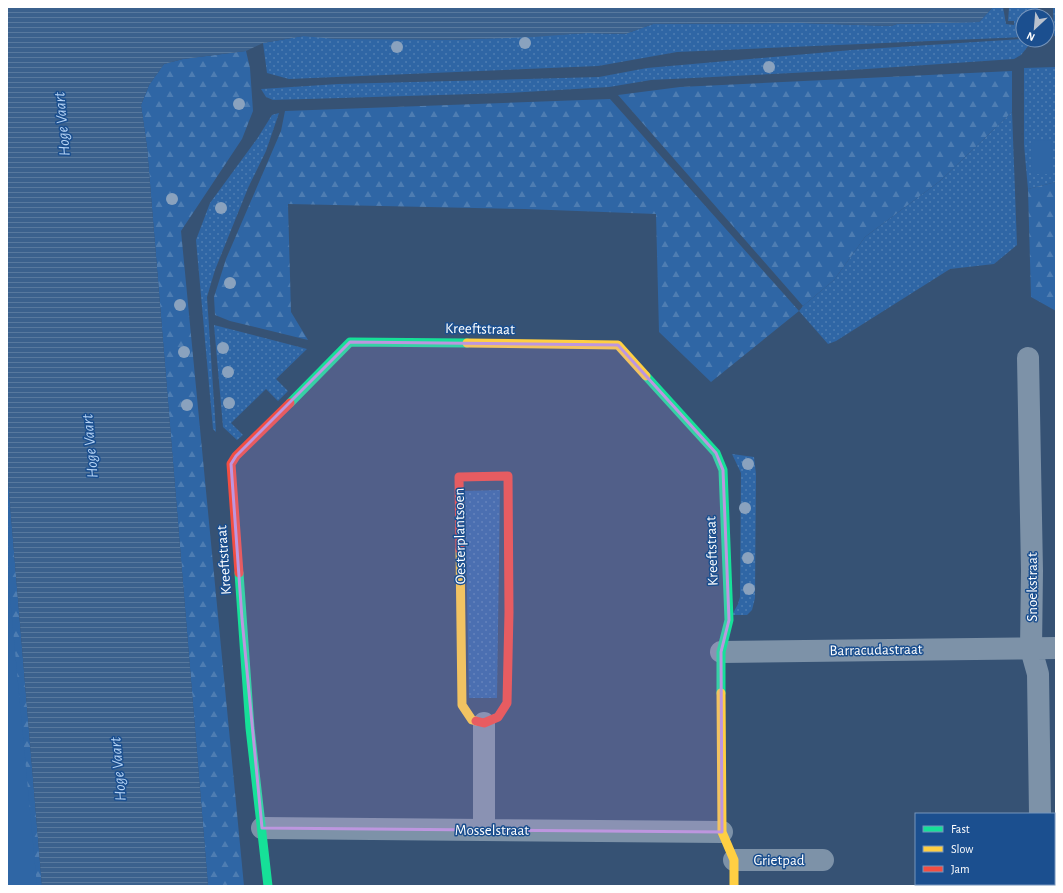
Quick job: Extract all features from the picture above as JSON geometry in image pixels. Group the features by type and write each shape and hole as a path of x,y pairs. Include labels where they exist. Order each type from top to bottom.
{"street":[{"name":"Kreeftstraat","path":"268,886 250,728 232,464 236,456 331,363 350,342 618,345 716,453 723,470 728,620 721,652 722,832"},
{"name":"Snoekstraat","path":"1028,358 1032,570 1031,649 1038,674 1040,813"},
{"name":"Oesterplantsoen","path":"508,476 509,612 507,703 498,717 484,723 472,720 462,705 459,477 508,476"},
{"name":"Barracudastraat","path":"721,652 1056,648"},
{"path":"484,723 484,830"},
{"name":"Mosselstraat","path":"262,828 722,832"},
{"path":"722,832 734,860 734,886"},
{"name":"Grietpad","path":"734,860 823,860"}],"highlighted area":[{"path":"350,342 618,345 716,453 723,470 729,620 721,652 722,832 262,828 242,619 231,464 236,456"}],"green space":[{"path":"993,7 1003,7 1006,24 1014,25 1014,21 1008,21 1009,8 1038,7 1015,8 1015,37 677,52 598,66 289,79 267,73 263,43 303,36 452,40 588,33 625,34 653,24 802,23 891,26 897,24 979,22"},
{"path":"1056,7 1056,36 1055,8 1053,8"},
{"path":"1015,40 1015,48 1027,48 1021,55 1014,59 852,70 651,80 609,87 507,93 273,100 266,97 261,89 338,84 599,77 647,68 852,50"},
{"path":"246,51 250,68 253,111 242,139 181,231 244,886 208,886 147,147 141,105 149,85 164,64 183,59"},
{"path":"1056,67 1056,182 1028,189 1024,145 1024,68"},
{"path":"1012,71 1012,112 940,181 865,237 834,280 803,306 618,95 680,87"},
{"path":"610,99 799,311 711,382 659,332 656,214 525,209 288,204 291,312 308,340 230,321 215,315 214,297 226,259 281,131 285,111"},
{"path":"1012,112 1017,245 994,264 950,269 836,341 828,344 799,311 834,280 865,237 940,181"},
{"path":"279,113 266,151 248,188 215,270 207,297 216,432 213,429 196,240 210,203 257,139 272,115"},
{"path":"1051,140 1052,174 1032,174 1031,141"},
{"path":"1056,182 1056,311 1031,297 1028,189"},
{"path":"214,325 307,349 276,379 288,391 278,401 266,389 231,423 243,435 237,440 223,427"},
{"path":"732,454 754,457 756,474 755,598 752,610 747,615 732,615 740,597 741,473"},
{"path":"7,468 42,886 11,886 7,838"},
{"path":"500,490 497,698 469,698 465,491"},
{"path":"7,565 37,886 7,886"}],"water":[{"name":"Hoge Vaart","path":"7,7 993,7 979,22 897,24 891,26 802,23 653,24 625,34 586,33 534,37 452,40 334,39 303,36 263,43 246,51 183,59 164,64 149,85 141,105 147,147 208,886 42,886 7,468"}],"traffic: fast":[{"path":"290,403 350,342 467,343"},
{"path":"646,376 716,453 723,470 729,620 721,652 721,693"},
{"path":"239,573 250,728 268,886"}],"traffic: slow":[{"path":"467,343 618,345 646,376"},
{"path":"460,550 462,705 472,720 476,721"},
{"path":"721,693 722,832 734,860 734,886"}],"traffic: jam":[{"path":"239,573 231,464 236,456 290,403"},
{"path":"476,721 484,723 498,717 507,703 509,612 508,476"},
{"path":"460,550 459,477 508,476"}]}
